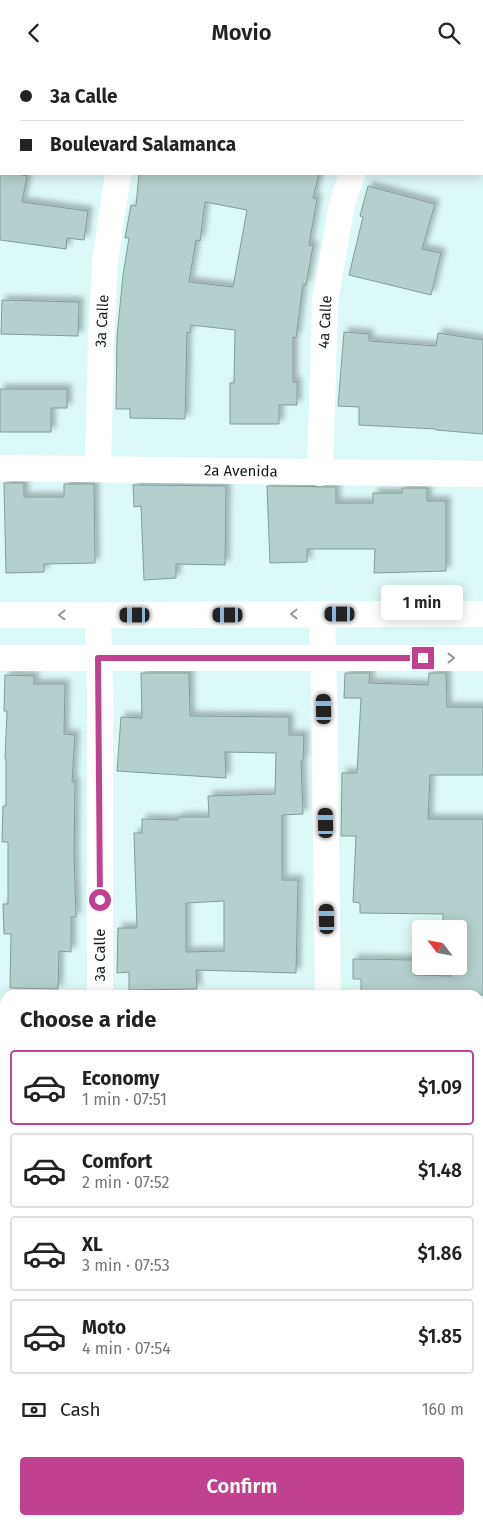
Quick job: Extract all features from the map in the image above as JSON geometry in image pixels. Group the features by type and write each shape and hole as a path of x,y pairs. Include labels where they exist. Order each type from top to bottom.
{"street":[{"name":"3a Calle","path":"98,469 100,340 105,262 118,175"},
{"name":"4a Calle","path":"320,473 325,301 342,204 352,175"},
{"name":"2a Avenida","path":"0,468 483,474"},
{"path":"322,614 328,990"},
{"path":"0,615 483,614"},
{"name":"3a Calle","path":"98,615 100,990"},
{"path":"0,658 483,658"}],"building":[{"path":"0,175 27,176 22,202 88,211 84,240 67,238 66,249 0,240"},
{"path":"139,175 319,175 313,198 317,199 309,245 313,246 306,285 303,284 296,338 293,337 293,382 297,382 297,405 279,405 279,424 230,424 230,383 234,383 235,330 191,325 190,333 187,332 185,419 130,418 130,409 116,409 117,336 129,238 125,238 131,205 136,206","holes":["205,202 247,210 233,287 189,282 196,240 200,241"]},
{"path":"368,186 435,204 422,249 441,253 431,295 349,275 363,217 360,216"},
{"path":"2,300 79,302 78,336 1,334"},
{"path":"344,332 369,334 369,341 436,346 438,333 483,340 483,434 436,429 359,425 359,407 338,406"},
{"path":"0,389 67,389 67,408 51,408 51,432 0,432"},
{"path":"4,483 24,483 24,497 64,497 64,484 94,484 95,563 44,564 44,572 6,573"},
{"path":"133,485 226,486 225,565 176,564 176,578 144,580 141,506 134,507"},
{"path":"267,486 336,487 336,503 373,503 373,493 402,493 402,488 427,488 427,501 446,501 446,571 374,573 375,549 307,549 307,562 270,563"},
{"path":"141,673 189,673 190,716 289,717 289,735 304,735 303,761 301,761 303,814 282,815 282,880 298,880 296,973 196,970 197,989 129,990 129,972 117,973 118,928 137,928 134,833 142,833 142,819 178,820 178,817 209,817 208,796 275,794 276,753 225,752 226,778 117,771 121,717 142,718","holes":["224,901 224,951 186,952 186,903"]},
{"path":"345,673 370,673 369,683 428,685 429,673 446,673 447,707 483,707 483,775 430,775 428,819 483,819 483,990 361,990 361,979 353,979 353,959 412,960 412,975 468,975 468,920 443,920 443,914 360,913 360,903 353,902 356,836 341,836 342,773 357,773 361,698 344,698"},
{"path":"5,675 34,676 34,684 65,684 64,734 75,735 72,782 75,782 74,856 76,917 71,917 71,952 59,951 58,989 10,988 11,934 4,934 3,904 8,904 8,842 2,842 3,806 6,806 7,711 4,711"}],"route":[{"path":"100,900 100,691 98,658 423,658"}]}
